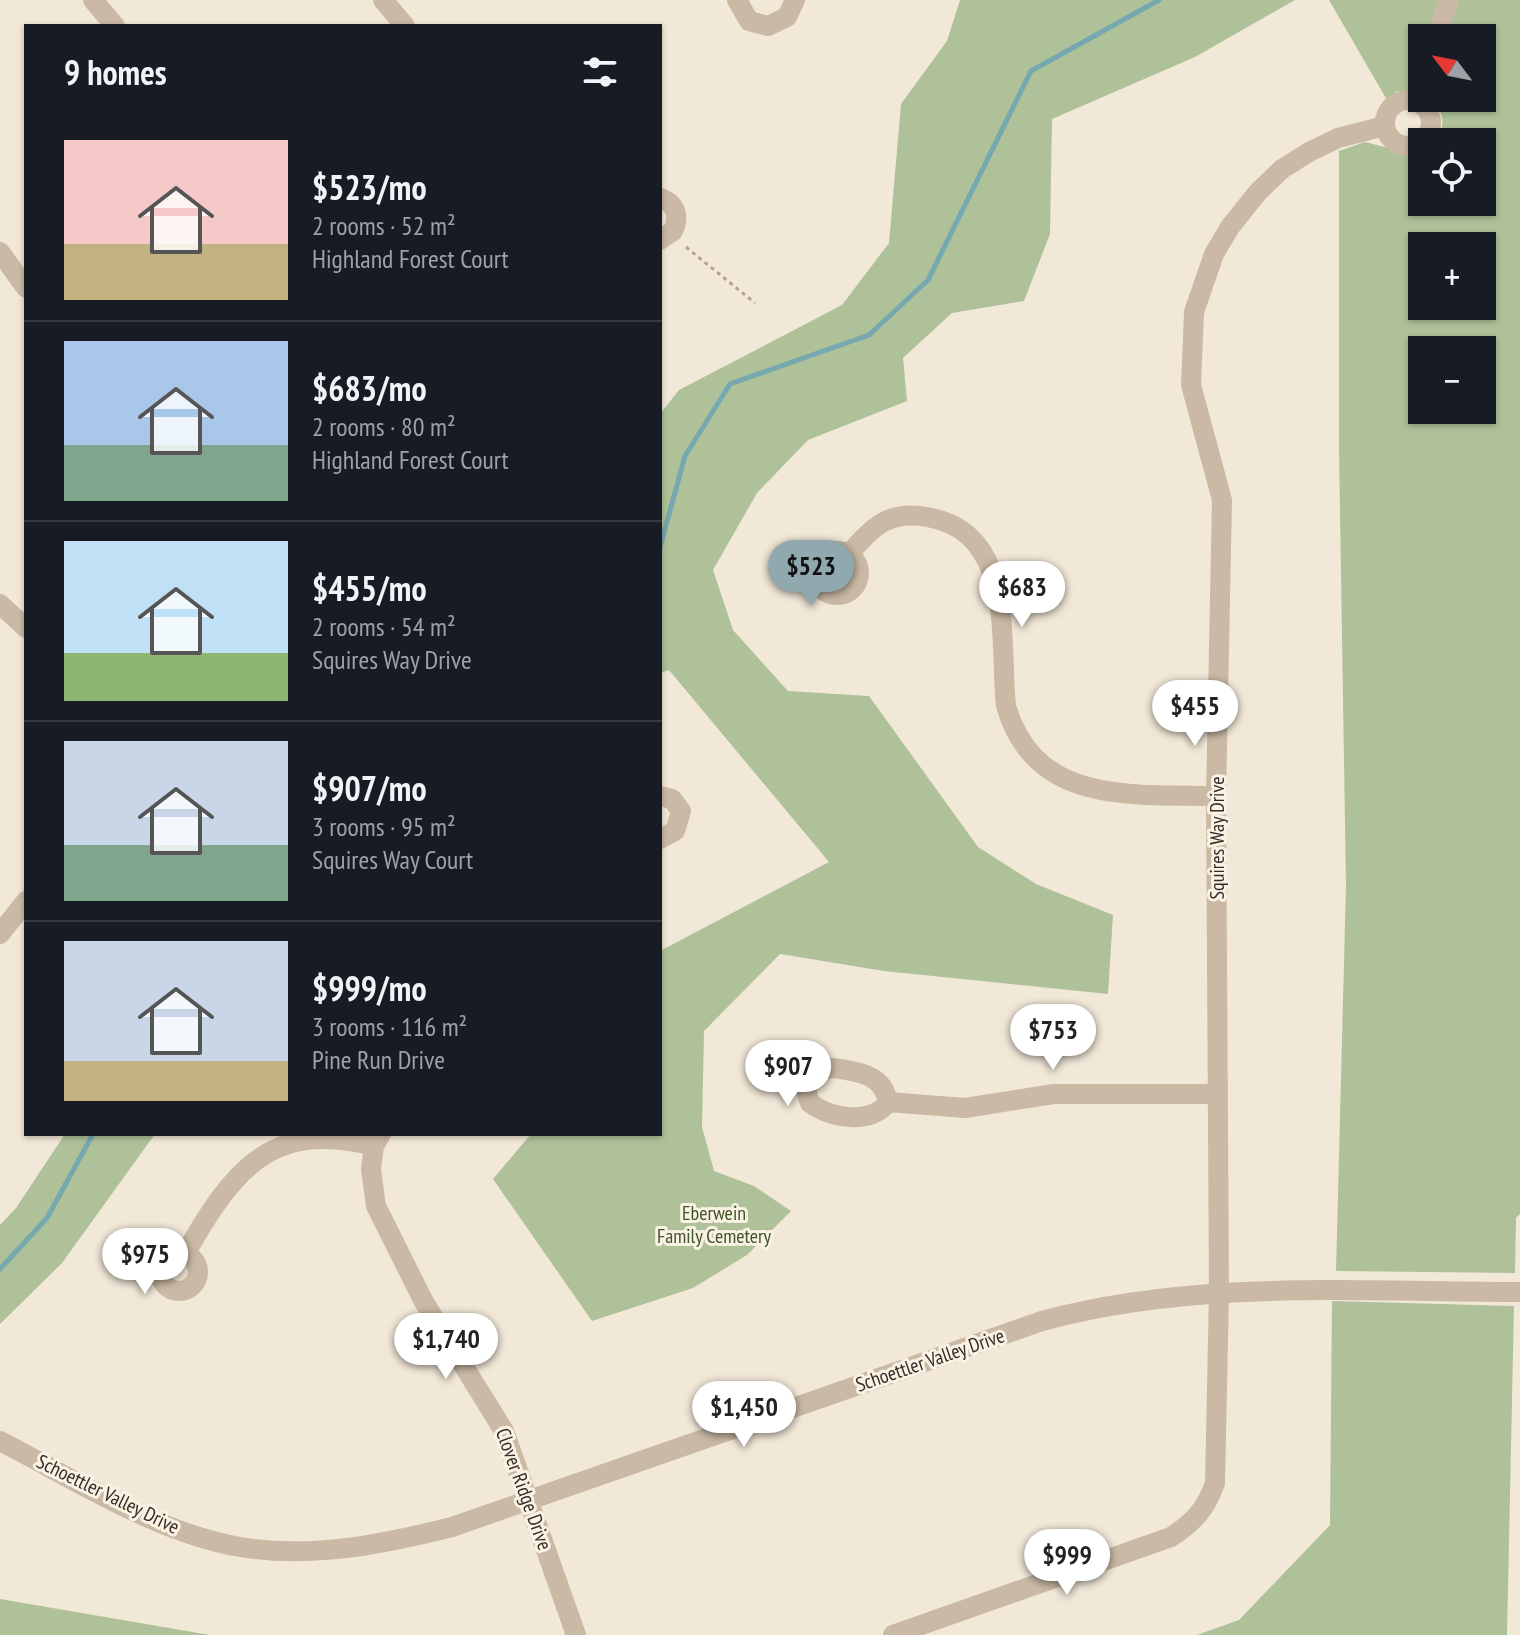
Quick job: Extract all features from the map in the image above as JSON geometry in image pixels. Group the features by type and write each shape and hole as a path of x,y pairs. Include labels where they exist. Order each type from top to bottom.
{"street":[{"path":"93,0 113,24"},
{"path":"383,0 403,24"},
{"path":"737,0 749,21 768,26 787,17 795,0"},
{"path":"1440,24 1449,0"},
{"path":"1408,99 1392,106 1385,126 1399,144 1421,142 1431,122 1427,112"},
{"name":"Squires Way Drive","path":"893,1635 1171,1537 1191,1525 1207,1506 1218,1461 1216,796 1222,500 1191,385 1194,312 1214,254 1230,227 1266,184 1309,152 1338,138 1385,126"},
{"path":"662,199 672,204 677,218 673,231 662,239"},
{"path":"0,252 24,285"},
{"path":"850,553 871,528 888,517 928,517 966,533 980,545 998,582 1006,706 1011,725 1033,757 1061,779 1109,792 1216,796"},
{"path":"0,604 24,626"},
{"path":"662,796 672,799 681,811 675,831 662,838"},
{"path":"0,934 24,904"},
{"path":"888,1102 965,1108 1054,1094 1217,1094"},
{"path":"185,1254 218,1197 235,1176 254,1161 311,1138 378,1140"},
{"name":"Clover Ridge Drive","path":"378,1140 371,1169 376,1206 424,1302 504,1431 576,1635"},
{"name":"Schoettler Valley Drive","path":"0,1441 173,1528 241,1547 308,1551 378,1546 452,1527 1042,1321 1098,1306 1157,1296 1219,1292 1520,1292"}],"path":[{"path":"686,247 755,303"}],"green space":[{"name":"Eberwein Family Cemetery","path":"960,0 1295,0 1195,57 1052,119 1050,234 1024,301 952,313 903,358 907,401 808,440 757,493 713,570 733,630 788,691 869,696 978,847 1036,884 1113,915 1108,994 884,971 780,954 704,1031 702,1127 714,1171 754,1186 791,1211 747,1255 693,1288 592,1321 493,1179 529,1136 662,1136 662,950 829,862 669,670 662,672 662,411 679,390 842,305 889,243 901,104 947,41"},
{"path":"1329,0 1520,0 1520,1214 1516,1218 1515,1273 1336,1271 1346,886 1339,448 1339,151 1365,142 1408,153 1408,216 1496,216 1496,128 1441,128 1440,112 1496,112 1496,24 1408,24 1408,92 1397,91 1387,100"},
{"path":"64,1136 154,1136 62,1263 0,1324 0,1225 16,1208"},
{"path":"1332,1301 1514,1306 1507,1635 1197,1635 1239,1620 1330,1525"},
{"path":"0,1599 210,1635 0,1635"}],"waterway":[{"path":"662,540 685,456 730,384 869,335 928,280 1031,71 1159,0"},
{"path":"0,1269 47,1218 92,1136"}]}
